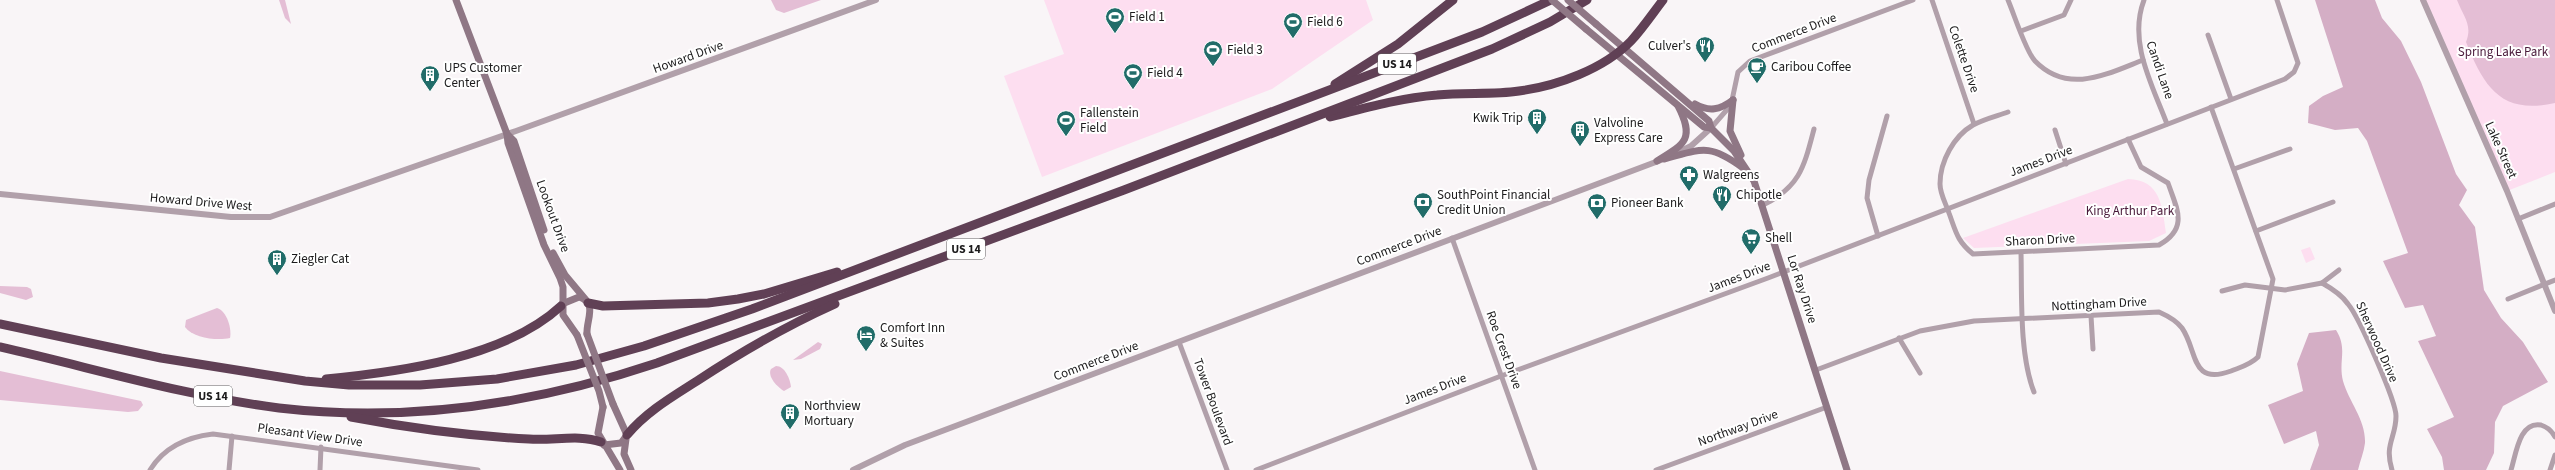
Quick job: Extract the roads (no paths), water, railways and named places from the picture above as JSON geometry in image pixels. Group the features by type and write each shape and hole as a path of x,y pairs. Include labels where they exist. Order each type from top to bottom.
{"highway":[{"path":"1313,97 1398,44 1453,0"},
{"name":"US 14","path":"0,324 161,358 305,381 349,385 420,385 490,380 539,373 651,344 857,269 1482,32 1551,0"},
{"name":"US 14","path":"0,347 215,397 279,408 394,413 444,410 489,405 577,388 657,363 857,290 1289,127 1492,49 1550,22 1587,0"},
{"path":"1289,127 1402,100 1436,95 1518,91 1536,88 1578,75 1615,55 1625,47 1663,0"},
{"path":"587,302 603,306 708,303 764,294 826,274 857,269"},
{"name":"US 14","path":"626,437 659,405 748,348 792,324 841,301 857,290"},
{"path":"305,381 390,372 444,360 489,346 531,328 562,305"},
{"path":"0,350 56,359"},
{"path":"322,411 381,423 467,434 537,440 588,438 603,443"}],"main road":[{"name":"Lookout Drive","path":"456,0 507,134 508,143 544,244 560,278 562,315 577,335 586,355 603,407 598,433 620,470"},
{"name":"Lor Ray Drive","path":"1551,0 1615,55 1704,127 1711,128"},
{"name":"Lor Ray Drive","path":"1568,0 1625,47 1709,121 1711,128 1734,151 1749,173 1763,205 1847,470"},
{"path":"1684,98 1708,110 1722,108 1733,100"},
{"path":"1733,100 1730,131 1749,173"},
{"path":"1660,160 1676,150 1685,140 1687,126 1676,103"},
{"name":"Lookout Drive","path":"507,134 514,141 555,259 587,302"},
{"path":"1660,160 1699,150 1713,150 1726,156 1749,173"},
{"path":"562,305 574,297 587,302 590,309 587,334 626,437 624,454 631,470"},
{"path":"603,443 615,445 626,437"}],"street":[{"name":"Howard Drive","path":"507,134 876,0"},
{"name":"Commerce Drive","path":"853,470 888,452 1660,160 1691,146 1711,128 1733,100 1738,72 1750,62 1913,0"},
{"name":"Colette Drive","path":"1932,0 1974,124"},
{"path":"2008,0 2035,61 2057,76 2082,81 2143,60"},
{"path":"2021,31 2064,14 2071,0"},
{"name":"Candi Lane","path":"2144,0 2138,22 2138,38 2143,60 2167,124"},
{"name":"James Drive","path":"1256,470 1501,376 1747,286 1784,270 1878,236 1947,208 2066,164 2285,79 2294,72 2298,63 2277,0"},
{"name":"Lake Street","path":"2423,0 2518,219 2555,311"},
{"path":"2208,35 2231,100"},
{"name":"Nottingham Drive","path":"1816,370 1920,330 1974,321 2159,312 2171,318 2182,329 2197,364 2204,373 2218,376 2251,364 2258,357 2273,289 2273,279 2211,107"},
{"name":"Sharon Drive","path":"2008,112 1974,124 1954,141 1942,168 1940,184 1947,208 1961,244 1973,254 2159,245 2175,234 2179,212 2168,183 2141,167 2128,139"},
{"path":"1878,236 1867,198 1869,180 1887,116"},
{"path":"1763,205 1782,195 1792,187 1804,167 1814,130"},
{"path":"2055,130 2066,164"},
{"name":"Howard Drive West","path":"0,194 231,217 270,217 507,134"},
{"path":"2234,169 2290,149"},
{"path":"2256,231 2333,202"},
{"path":"2518,219 2555,204"},
{"name":"Roe Crest Drive","path":"1452,238 1535,470"},
{"path":"2021,252 2023,319 2029,380 2034,392"},
{"path":"2222,291 2245,285 2285,290 2322,282 2339,270"},
{"path":"2508,299 2555,280"},
{"name":"Sherwood Drive","path":"2322,282 2347,302 2353,310 2395,410 2395,423 2388,451 2392,470"},
{"path":"2091,316 2094,350"},
{"path":"1899,338 1920,373"},
{"name":"Tower Boulevard","path":"1179,342 1227,470"},
{"name":"Northway Drive","path":"1656,470 1827,407"},
{"path":"2511,470 2522,435 2529,427 2537,424 2545,426 2555,437"},
{"name":"Pleasant View Drive","path":"150,470 161,457 176,445 194,436 213,434 321,447 444,468 478,470"},
{"path":"229,470 232,436"},
{"path":"320,470 321,447"},
{"path":"2550,470 2555,456"}],"place":[{"name":"Field 1","path":"1115,34"},
{"name":"Field 6","path":"1293,39"},
{"name":"Culver's","path":"1705,63"},
{"name":"Field 3","path":"1213,67"},
{"name":"Caribou Coffee","path":"1757,84"},
{"name":"Field 4","path":"1133,90"},
{"name":"UPS Customer Center","path":"430,92"},
{"name":"Kwik Trip","path":"1537,135"},
{"name":"Fallenstein Field","path":"1066,137"},
{"name":"Valvoline Express Care","path":"1580,147"},
{"name":"Walgreens","path":"1689,192"},
{"name":"Chipotle","path":"1722,212"},
{"name":"SouthPoint Financial Credit Union","path":"1423,219"},
{"name":"Pioneer Bank","path":"1597,220"},
{"name":"Shell","path":"1751,255"},
{"name":"Ziegler Cat","path":"277,276"},
{"name":"Comfort Inn & Suites","path":"866,352"},
{"name":"Northview Mortuary","path":"790,430"}],"park label":[{"name":"Spring Lake Park","path":"2503,52"},
{"name":"King Arthur Park","path":"2130,211"}]}
